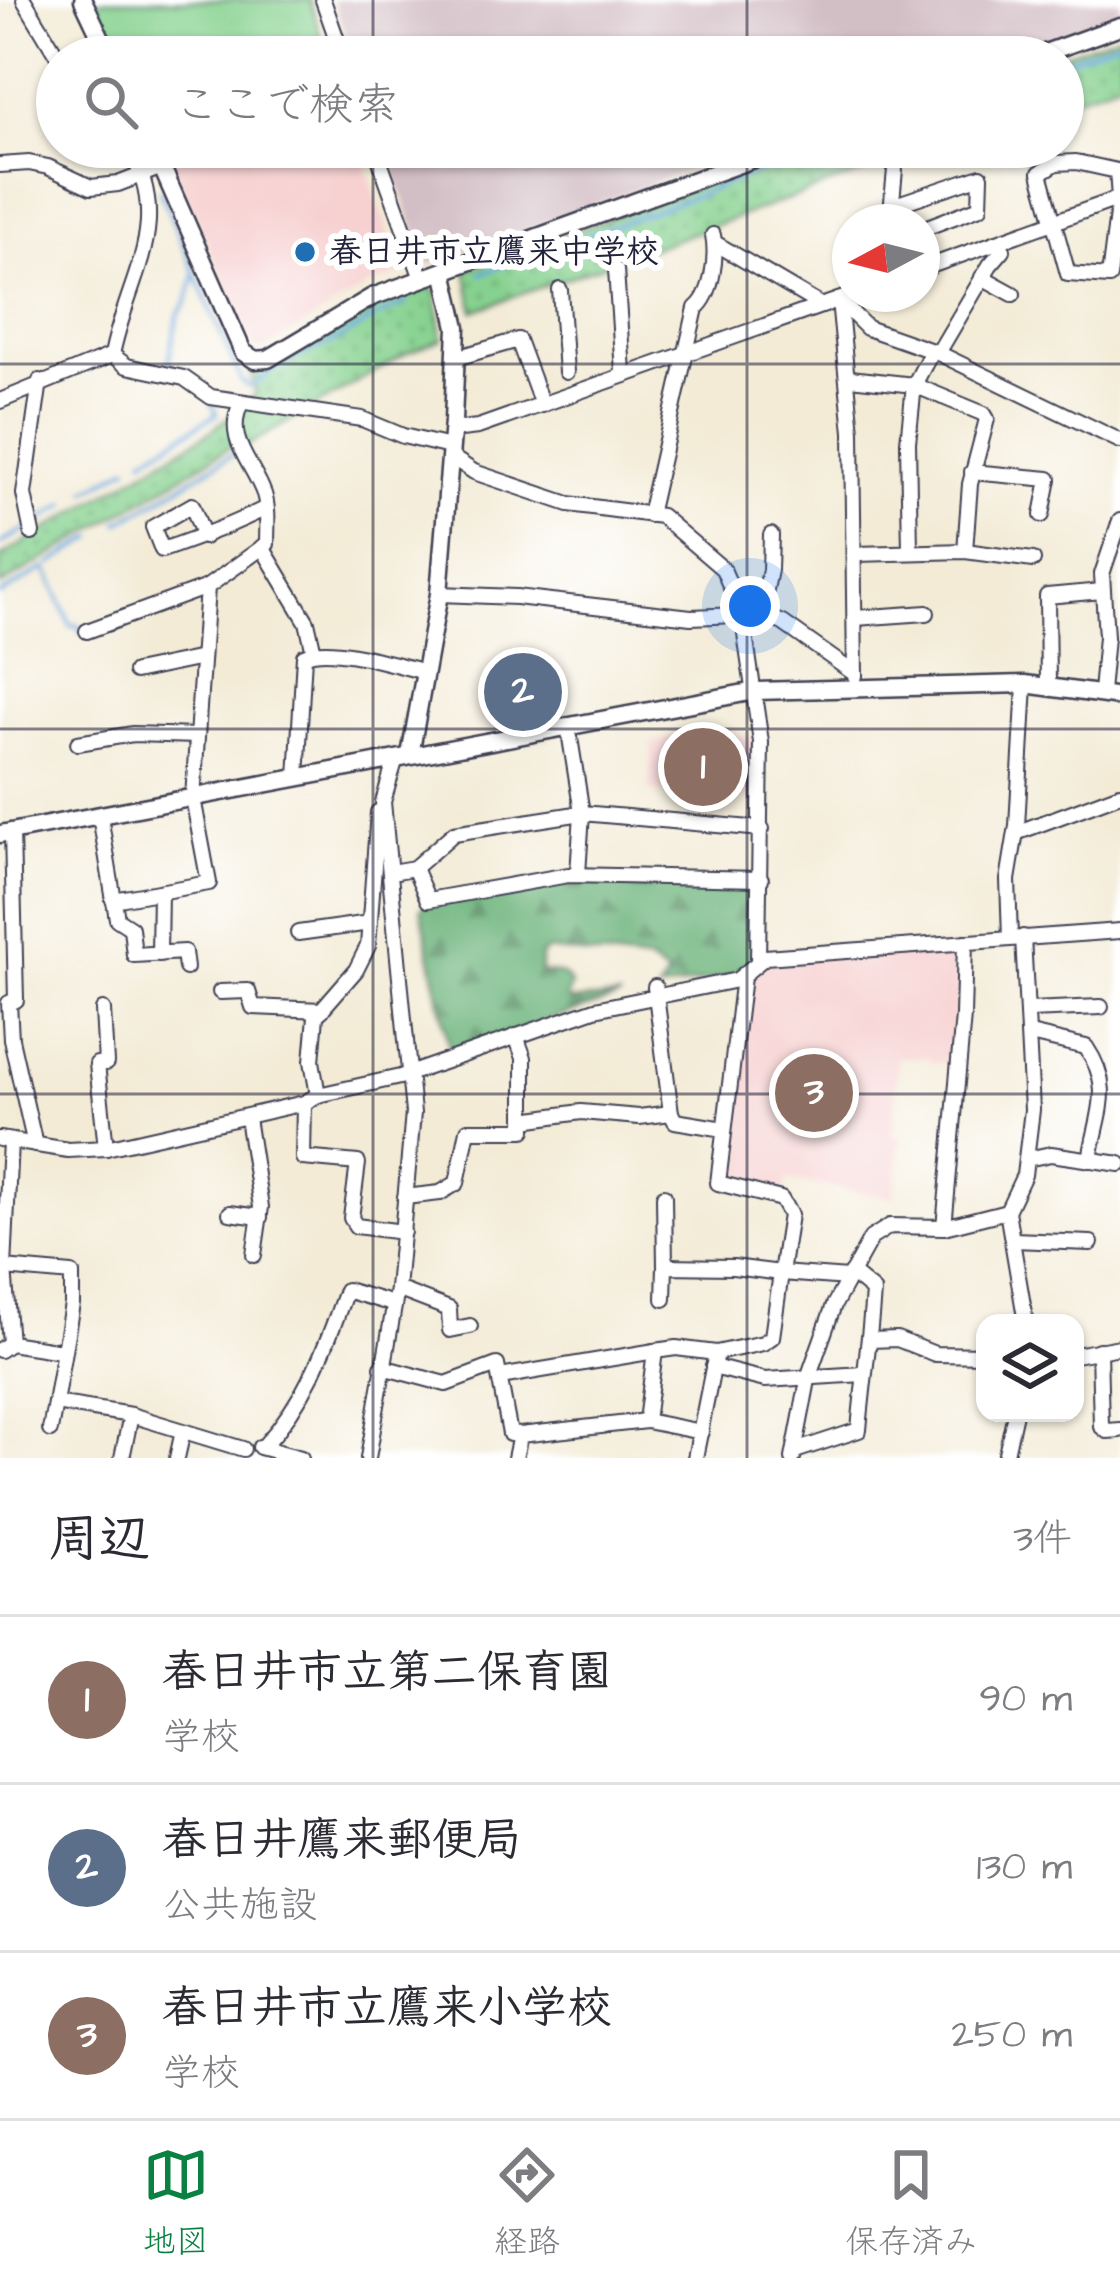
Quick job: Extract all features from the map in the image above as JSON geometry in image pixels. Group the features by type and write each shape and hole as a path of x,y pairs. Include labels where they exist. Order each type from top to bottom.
{"street":[{"path":"24,0 45,36"},
{"path":"83,0 100,36"},
{"path":"323,0 336,36"},
{"path":"1084,39 1120,26"},
{"path":"1048,168 1040,173 1068,274 1109,277 1120,198 1117,171 1084,163"},
{"path":"0,165 36,166"},
{"path":"41,168 91,188 160,168"},
{"path":"112,355 148,243 148,208 138,168"},
{"path":"162,168 243,352 255,360 268,358 372,296 728,168"},
{"path":"382,168 422,279"},
{"path":"892,204 895,170"},
{"path":"914,204 980,176 980,207 940,222"},
{"path":"940,263 1120,198"},
{"path":"649,514 696,308 706,300 714,239 822,306"},
{"path":"910,550 908,442 914,385 1003,250 997,242"},
{"path":"616,270 622,372"},
{"path":"403,1232 356,1226 352,1218 358,1163 303,1158 316,1016 356,970 368,946 378,812 403,756 439,594 457,327 444,271"},
{"path":"982,277 1012,294"},
{"path":"560,290 566,372"},
{"path":"112,355 127,366 184,378 212,397 362,418 403,436 451,444 478,428 832,302"},
{"path":"841,312 850,378 855,680"},
{"path":"851,312 867,328 935,352 1120,441"},
{"path":"456,358 518,340 542,405"},
{"path":"0,401 112,355"},
{"path":"850,378 914,385 987,418 972,472 965,551"},
{"path":"32,533 25,494 40,381"},
{"path":"87,631 207,587 267,544 264,495 238,446 234,425 241,403"},
{"path":"451,444 474,472 526,491 569,504 661,516 723,569 742,614 760,742 758,962"},
{"path":"972,472 1049,479 1042,514"},
{"path":"204,537 266,508"},
{"path":"1101,692 1106,637 1102,574 1120,521"},
{"path":"761,614 770,570 770,535"},
{"path":"262,548 307,622 314,652"},
{"path":"856,554 965,551 1033,560"},
{"path":"113,900 209,883 193,798 207,587"},
{"path":"1048,686 1047,596 1102,591"},
{"path":"439,594 516,597 691,617 761,614 783,623 855,680"},
{"path":"855,618 927,613"},
{"path":"296,778 304,656 314,652 425,671"},
{"path":"135,672 202,658"},
{"path":"35,1145 4,1004 16,1000 8,962 6,833 755,691 855,680 1025,684 1120,697"},
{"path":"1025,684 1016,833 1008,880 1028,1010 1032,1110 1024,1175 1007,1211 1025,1314"},
{"path":"568,725 582,813 578,874"},
{"path":"78,743 133,734 197,736"},
{"path":"1016,833 1120,794"},
{"path":"368,1458 395,1297 413,1113 383,802"},
{"path":"391,872 414,868 454,833 582,813 762,829"},
{"path":"100,816 116,919 131,928 134,955 184,952 186,968"},
{"path":"414,868 428,900 578,874 761,879"},
{"path":"159,954 160,892"},
{"path":"298,932 370,923"},
{"path":"61,1351 5,1346 5,1140 68,1150 106,1148 247,1118 410,1072 595,1009 655,992 742,977 765,957 1120,932"},
{"path":"944,1226 965,942"},
{"path":"715,1360 772,1337 790,1214 781,1199 718,1183 742,977"},
{"path":"220,992 248,991 253,1007 322,1010"},
{"path":"655,992 671,1113 675,1120 724,1130"},
{"path":"1028,1010 1101,1007"},
{"path":"103,1010 106,1063 97,1064 106,1148"},
{"path":"1030,1034 1086,1047 1098,1064 1104,1099 1090,1160"},
{"path":"406,1197 440,1193 457,1183 468,1130 524,1130 524,1058 516,1036"},
{"path":"524,1120 581,1112 639,1117 671,1113"},
{"path":"247,1118 260,1216 254,1255"},
{"path":"1027,1159 1051,1154 1120,1164"},
{"path":"664,1196 664,1299"},
{"path":"794,1455 809,1375 850,1275 880,1230 944,1226 1007,1211"},
{"path":"230,1213 260,1216"},
{"path":"1013,1240 1091,1243"},
{"path":"665,1266 850,1275 873,1291 859,1430 794,1455"},
{"path":"3,1273 72,1274 72,1304 50,1430"},
{"path":"55,1402 131,1415 242,1454 264,1446 287,1420 311,1381 346,1290 449,1309 450,1330 470,1326"},
{"path":"870,1340 897,1339 935,1354 976,1355"},
{"path":"1084,1353 1120,1347"},
{"path":"500,1377 676,1348 766,1380 864,1374"},
{"path":"1099,1350 1101,1426 1107,1431 1120,1430"},
{"path":"646,1420 655,1351"},
{"path":"695,1458 715,1360"},
{"path":"382,1367 446,1384 497,1365 510,1434 646,1420 700,1432"},
{"path":"122,1458 131,1415"},
{"path":"1006,1458 1013,1422"},
{"path":"177,1458 183,1431"},
{"path":"514,1458 520,1435"},
{"path":"264,1446 301,1458"}],"shaded area":[{"path":"333,0 1120,0 1120,14 1060,36 346,36"},
{"name":"春日井市立鷹来中学校","path":"173,168 366,168 403,273 367,287 263,349 254,347"},
{"path":"392,168 695,168 427,265"},
{"path":"681,735 754,737 756,798 648,791 652,743"},
{"path":"959,946 955,1063 898,1057 892,1137 901,1138 894,1198 788,1180 783,1197 724,1181 746,981 767,962"}],"green space":[{"path":"95,0 310,0 321,36 111,36"},
{"path":"1120,34 1120,81 1084,94 1084,47"},
{"path":"749,168 876,168 474,311 466,270"},
{"path":"429,287 436,292 442,339 409,352 245,447 232,446 0,586 0,557 211,431 256,394 250,370 270,367 407,290"},
{"path":"568,879 752,883 753,958 739,975 659,991 667,975 649,962 548,950 541,955 541,972 565,977 571,985 570,1001 621,997 450,1052 421,909"}],"waterway":[{"path":"1084,53 1120,40"},
{"path":"481,274 771,168"},
{"path":"160,191 242,382 251,387 288,362 406,303"},
{"path":"167,369 178,315 195,273"},
{"path":"144,458 217,414 211,402"},
{"path":"119,523 232,455"},
{"path":"87,491 128,467"},
{"path":"37,522 66,504"},
{"path":"0,544 26,529"},
{"path":"51,564 94,537"},
{"path":"0,595 45,568"},
{"path":"46,568 71,626 81,631"}],"place":[{"name":"春日井市立鷹来中学校","path":"305,252"},
{"name":"春日井鷹来郵便局","path":"523,692"},
{"name":"春日井市立第二保育園","path":"703,767"},
{"name":"春日井市立鷹来小学校","path":"814,1093"}]}
